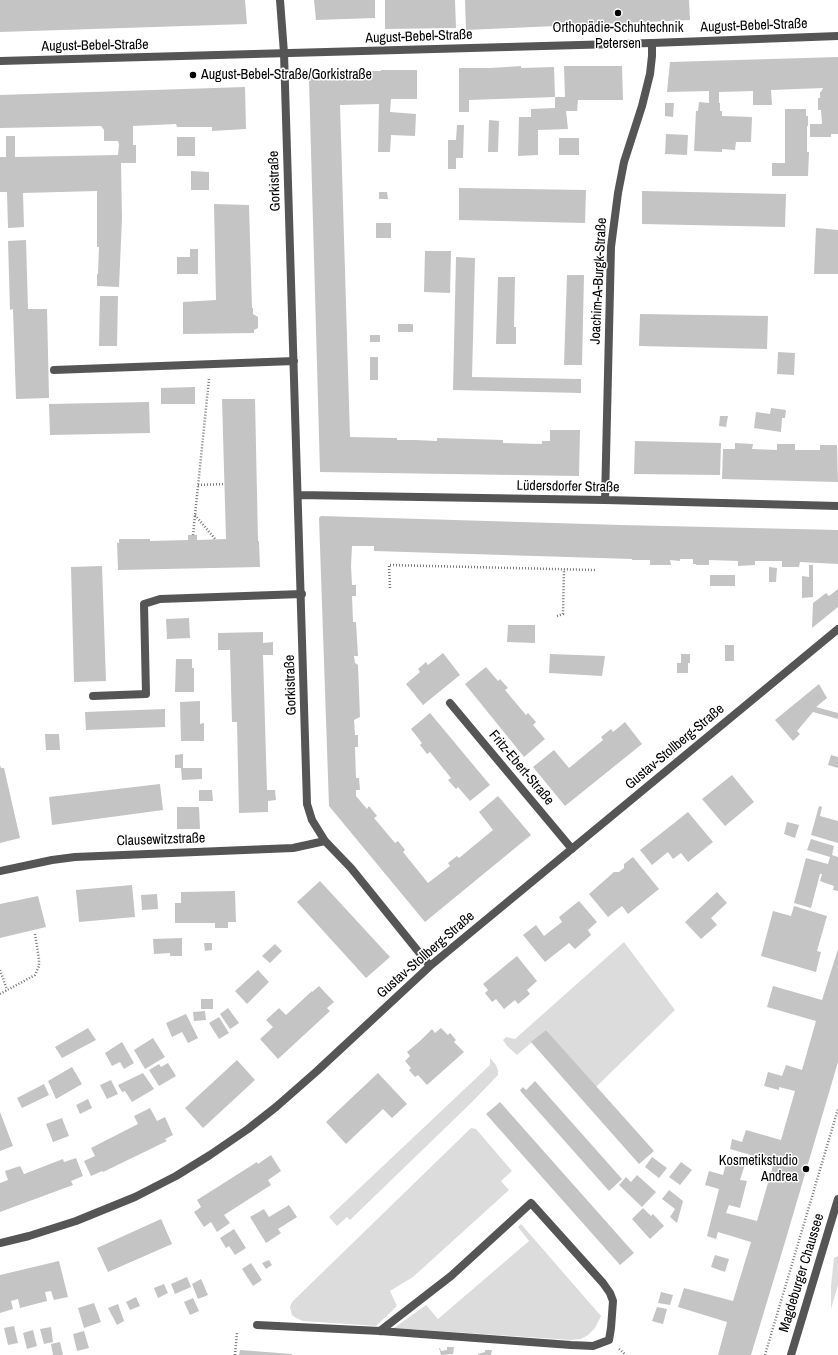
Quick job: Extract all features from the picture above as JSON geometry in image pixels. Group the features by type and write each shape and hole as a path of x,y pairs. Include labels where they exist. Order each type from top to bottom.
{"street":[{"name":"Gorkistraße","path":"280,0 284,53 302,594 307,804 312,820 325,841 351,868 430,966"},
{"name":"August-Bebel-Straße","path":"0,61 652,43 838,36"},
{"name":"Joachim-A-Burgk-Straße","path":"605,500 611,247 618,193 624,162 642,106 650,74 652,43"},
{"path":"54,370 294,361"},
{"name":"Lüdersdorfer Straße","path":"298,495 605,500 838,506"},
{"path":"93,696 146,694 144,604 160,599 302,594"},
{"name":"Gustav-Stollberg-Straße","path":"0,1243 29,1236 76,1221 135,1197 176,1176 210,1155 276,1107 323,1066 430,966 838,629"},
{"name":"Fritz-Ebert-Straße","path":"450,703 572,849"},
{"name":"Clausewitzstraße","path":"0,871 52,860 76,857 293,848 325,841"},
{"name":"Magdeburger Chaussee","path":"791,1355 838,1199"},
{"path":"257,1324 593,1346 609,1340 612,1301 610,1293 602,1283 531,1203 451,1276 380,1331"}],"path":[{"path":"193,536 211,364"},
{"path":"198,485 224,484"},
{"path":"195,515 216,540"},
{"path":"390,588 389,566 595,570"},
{"path":"557,616 563,614 564,569"},
{"path":"0,994 35,975 37,972 39,966 39,953 35,934"},
{"path":"0,970 7,990"},
{"path":"765,1355 838,1109"},
{"path":"235,1355 237,1332"}],"shaded area":[{"path":"624,942 675,1010 596,1087 546,1030 517,1055 507,1046 503,1040 506,1037 515,1039"},
{"path":"490,1058 496,1065 498,1075 350,1220 347,1217 337,1226 329,1217 490,1065"},
{"path":"471,1128 476,1129 512,1171 501,1181 509,1190 413,1277 390,1291 397,1306 376,1326 303,1321 292,1315 290,1307 292,1302"},
{"path":"521,1224 601,1316 595,1328 588,1335 581,1339 571,1340 394,1328 426,1305 438,1319 529,1241 518,1227"},
{"path":"838,1256 838,1285 831,1309 831,1286 834,1258"}],"building":[{"path":"0,0 245,0 247,24 0,32"},
{"path":"314,0 375,0 375,18 316,20"},
{"path":"385,0 455,0 456,28 385,29"},
{"path":"465,0 689,0 690,20 466,30"},
{"path":"838,57 838,134 831,134 831,137 810,137 810,124 822,124 821,110 818,110 818,98 820,98 820,92 823,88 771,90 772,105 753,105 753,91 719,92 720,111 722,111 722,116 752,117 751,142 736,142 735,150 722,149 722,152 694,151 696,111 698,111 699,102 709,103 709,91 667,92 670,62"},
{"path":"521,66 521,68 554,67 555,97 469,100 469,112 459,112 459,68"},
{"path":"564,66 622,66 623,100 578,100 577,111 566,111 568,129 538,130 538,155 518,156 519,117 531,117 531,109 555,108 555,97 565,97"},
{"path":"417,70 417,99 391,99 390,112 416,114 415,136 391,135 390,152 378,152 379,104 340,105 350,437 437,441 437,438 503,440 503,443 542,444 542,441 550,441 550,430 580,430 579,476 320,472 309,80 315,73 363,73 363,71"},
{"path":"245,87 246,129 212,131 212,127 177,127 176,124 133,126 133,145 136,145 136,163 121,163 122,218 119,287 97,286 99,247 97,247 97,191 23,193 24,227 8,228 7,192 0,192 0,157 6,157 6,136 15,136 15,157 118,155 119,144 118,141 104,141 104,130 101,126 0,128 0,95"},
{"path":"665,103 674,103 673,117 665,116"},
{"path":"785,109 806,109 806,116 808,116 808,176 772,176 772,163 785,163"},
{"path":"489,120 499,121 498,152 488,152"},
{"path":"457,125 464,125 463,158 456,158 456,169 448,169 448,140 456,140"},
{"path":"666,134 688,135 687,155 665,154"},
{"path":"177,137 195,137 195,156 177,156"},
{"path":"559,138 579,138 579,155 559,155"},
{"path":"191,171 209,172 209,190 191,190"},
{"path":"459,188 586,190 585,223 459,220"},
{"path":"642,191 786,194 785,227 642,224"},
{"path":"379,192 387,192 388,199 379,199"},
{"path":"214,204 249,205 252,308 253,314 258,317 258,328 254,330 254,333 183,334 183,302 216,300"},
{"path":"376,223 391,223 391,238 376,238"},
{"path":"816,228 838,230 838,274 814,274"},
{"path":"26,240 28,309 47,309 49,398 16,399 13,309 10,310 8,241"},
{"path":"190,249 198,249 198,274 177,274 177,257 190,257"},
{"path":"425,251 451,251 450,293 424,292"},
{"path":"456,257 475,258 472,377 581,379 581,393 453,390"},
{"path":"567,275 584,275 582,365 564,365"},
{"path":"498,277 515,277 514,327 516,327 516,344 496,344"},
{"path":"100,296 118,296 117,346 99,346"},
{"path":"640,314 768,316 767,349 639,346"},
{"path":"398,324 413,324 413,332 398,332"},
{"path":"370,335 380,335 380,342 370,342"},
{"path":"778,352 795,353 794,375 777,374"},
{"path":"370,357 378,357 378,380 370,380"},
{"path":"195,387 195,404 161,404 161,388"},
{"path":"222,399 255,399 258,541 260,567 118,570 117,543 119,543 119,539 150,539 150,541 188,540 188,535 197,535 197,540 226,539"},
{"path":"149,402 150,433 50,435 49,404"},
{"path":"771,408 786,410 785,418 782,418 781,432 754,428 756,412 770,414"},
{"path":"720,416 728,416 726,427 719,426"},
{"path":"635,441 721,443 720,475 634,474"},
{"path":"735,443 753,444 752,449 777,450 777,444 795,444 795,450 820,450 820,445 837,445 838,482 722,479 723,449 735,449"},
{"path":"321,516 838,530 838,564 800,562 799,567 782,567 782,561 755,561 755,565 738,566 738,561 709,560 709,565 696,565 693,564 693,559 680,559 680,561 670,560 671,565 650,565 650,560 374,551 374,546 352,546 352,585 356,585 356,596 352,596 353,622 356,622 358,656 354,656 355,663 358,665 360,717 354,720 355,735 358,735 358,747 355,747 356,778 359,778 360,790 356,790 356,796 367,809 369,806 377,816 374,818 395,843 398,841 405,850 403,852 428,883 450,866 448,863 457,856 459,858 493,830 479,812 498,796 531,835 425,922 329,806 319,518"},
{"path":"809,565 813,565 813,597 802,598 802,576 809,577"},
{"path":"102,566 106,681 74,682 71,567"},
{"path":"769,567 777,568 776,582 769,582"},
{"path":"710,575 735,575 735,586 710,586"},
{"path":"838,589 838,607 812,628 813,603 826,593 829,596"},
{"path":"189,618 190,638 167,639 166,619"},
{"path":"508,625 535,625 535,643 507,642"},
{"path":"263,632 263,643 273,642 273,655 263,655 267,790 275,790 276,800 268,801 268,812 239,813 237,722 232,722 230,650 218,650 218,633"},
{"path":"725,645 734,645 734,661 725,661"},
{"path":"443,653 460,675 423,705 406,684 420,672 418,669 426,662 428,665"},
{"path":"550,654 605,656 602,676 549,673"},
{"path":"681,654 690,654 688,673 677,673 677,663 681,663"},
{"path":"176,659 192,659 192,668 194,668 194,692 175,692"},
{"path":"486,667 498,681 500,679 508,688 505,690 526,715 528,713 536,722 533,725 545,739 524,757 465,684"},
{"path":"819,684 827,698 816,707 838,713 838,719 813,712 797,731 800,734 793,741 775,720"},
{"path":"200,701 200,724 204,723 204,741 181,741 180,702"},
{"path":"165,709 165,727 86,730 85,712"},
{"path":"430,713 490,785 470,801 458,787 456,789 448,780 451,778 430,752 427,754 420,745 422,743 411,729"},
{"path":"625,722 642,744 565,806 533,767 554,750 569,768 603,740 601,737 611,729 613,732"},
{"path":"45,734 59,734 60,750 46,750"},
{"path":"183,754 183,768 202,768 202,779 182,780 181,768 175,768 175,755"},
{"path":"831,755 838,757 838,768 828,765"},
{"path":"0,765 1,768 4,768 20,838 0,843"},
{"path":"732,775 754,802 725,826 702,799"},
{"path":"160,784 163,810 52,825 49,797"},
{"path":"199,790 212,790 213,801 199,801"},
{"path":"819,806 822,807 820,816 838,821 838,843 811,835"},
{"path":"177,807 199,807 200,829 177,829"},
{"path":"688,812 713,842 688,862 681,853 673,859 668,852 652,865 640,850"},
{"path":"787,822 799,825 795,838 784,834"},
{"path":"811,839 834,846 832,855 838,857 838,891 833,890 834,886 820,881 822,874 820,874 811,908 794,903 806,858 828,864 830,857 807,850"},
{"path":"633,857 659,889 628,914 622,906 608,917 589,894 614,872 619,872 624,868 624,864"},
{"path":"320,881 390,957 366,978 297,902"},
{"path":"132,885 135,917 79,922 76,890"},
{"path":"235,891 236,922 228,922 228,928 215,928 215,923 175,923 175,903 181,903 181,892"},
{"path":"717,892 727,903 711,918 717,925 701,939 685,922"},
{"path":"157,894 158,909 142,910 141,895"},
{"path":"38,896 46,927 0,938 0,904"},
{"path":"579,901 597,922 588,930 591,935 575,949 569,943 545,962 523,935 536,925 544,936 562,922 559,917"},
{"path":"794,906 827,916 817,951 821,952 816,972 761,956 773,911 791,916"},
{"path":"182,938 182,956 170,956 170,953 154,954 153,939"},
{"path":"204,943 212,943 212,950 205,951"},
{"path":"275,944 282,951 270,963 262,956"},
{"path":"838,949 838,1062 785,1242 751,1355 718,1355 727,1322 678,1307 684,1288 733,1301 751,1242 718,1232 716,1239 707,1236 719,1189 705,1185 709,1171 723,1175 727,1159 745,1164 740,1180 747,1181 740,1208 729,1205 726,1213 757,1221 774,1162 730,1149 732,1139 742,1142 746,1130 781,1140 795,1091 779,1087 779,1090 764,1086 768,1072 782,1076 786,1065 802,1070 816,1021 767,1007 773,986 822,1000"},
{"path":"517,956 537,981 527,990 530,994 518,1004 515,1000 504,1009 496,999 492,1002 485,993 488,990 483,984"},
{"path":"258,970 269,982 247,1004 235,991"},
{"path":"319,986 334,1002 327,1008 330,1011 278,1059 260,1039 273,1027 266,1020 279,1008 286,1015"},
{"path":"201,999 213,999 213,1009 201,1009"},
{"path":"228,1008 239,1023 230,1029 220,1014"},
{"path":"205,1011 206,1020 194,1021 193,1012"},
{"path":"186,1014 198,1038 188,1043 182,1032 172,1037 166,1023"},
{"path":"219,1017 229,1033 219,1039 209,1023"},
{"path":"88,1028 96,1040 62,1058 55,1047"},
{"path":"441,1028 448,1035 450,1033 456,1040 454,1042 464,1052 427,1085 418,1075 415,1077 409,1070 411,1068 405,1061 410,1056 407,1052 432,1029 435,1033"},
{"path":"546,1030 654,1151 639,1164 531,1042"},
{"path":"153,1038 165,1057 145,1069 134,1050"},
{"path":"122,1042 134,1063 124,1069 120,1062 112,1066 105,1053"},
{"path":"237,1060 255,1080 203,1128 185,1108"},
{"path":"168,1063 176,1076 159,1086 149,1070 159,1064 161,1067"},
{"path":"72,1067 82,1084 56,1099 48,1081"},
{"path":"143,1073 154,1089 132,1102 125,1091 122,1092 118,1085"},
{"path":"378,1073 407,1104 392,1118 383,1109 346,1144 326,1122"},
{"path":"111,1080 118,1094 107,1099 100,1085"},
{"path":"535,1081 622,1179 609,1191 520,1090 523,1087 526,1090"},
{"path":"44,1084 49,1095 22,1108 17,1098"},
{"path":"88,1099 92,1108 80,1114 76,1105"},
{"path":"500,1102 634,1253 620,1265 486,1114"},
{"path":"150,1108 157,1121 165,1117 173,1135 165,1139 167,1141 103,1172 102,1171 91,1176 84,1161 95,1156 91,1148 138,1124 134,1116"},
{"path":"0,1112 13,1146 0,1151"},
{"path":"62,1118 69,1136 53,1142 46,1124"},
{"path":"271,1155 281,1171 268,1180 271,1185 224,1215 230,1223 217,1232 211,1222 204,1227 194,1212 201,1207 197,1200 257,1162 258,1164"},
{"path":"652,1157 667,1168 659,1178 645,1167"},
{"path":"76,1158 83,1176 71,1181 73,1185 0,1212 0,1183 8,1180 5,1171 20,1166 24,1174 63,1159 64,1162"},
{"path":"681,1162 692,1170 680,1185 669,1177"},
{"path":"637,1175 656,1192 642,1207 619,1185 626,1177 631,1182"},
{"path":"669,1190 683,1201 677,1223 670,1217 675,1209 662,1199"},
{"path":"289,1205 297,1217 278,1229 281,1233 266,1243 250,1217 264,1209 269,1217"},
{"path":"643,1208 651,1216 653,1214 664,1226 650,1239 632,1219"},
{"path":"161,1219 172,1244 108,1272 97,1248"},
{"path":"234,1229 246,1248 235,1255 229,1246 226,1248 220,1238"},
{"path":"715,1255 729,1259 725,1272 711,1267"},
{"path":"269,1260 272,1265 266,1269 262,1263"},
{"path":"59,1261 68,1297 54,1300 51,1291 45,1292 47,1301 20,1308 18,1299 11,1301 13,1309 0,1313 0,1275"},
{"path":"251,1263 262,1280 253,1286 242,1269"},
{"path":"187,1277 191,1287 175,1294 171,1284"},
{"path":"201,1279 208,1295 198,1299 192,1284"},
{"path":"164,1284 168,1293 158,1298 154,1288"},
{"path":"661,1292 673,1295 670,1305 658,1303"},
{"path":"136,1297 140,1306 130,1310 126,1302"},
{"path":"193,1298 199,1311 190,1315 184,1302"},
{"path":"94,1303 101,1322 84,1328 78,1308"},
{"path":"118,1304 124,1321 117,1325 108,1308"},
{"path":"657,1307 667,1309 663,1324 652,1321"},
{"path":"14,1326 18,1343 8,1345 4,1328"},
{"path":"51,1327 53,1342 44,1344 40,1329"},
{"path":"33,1330 37,1346 27,1349 23,1333"},
{"path":"84,1331 89,1348 77,1351 73,1334"},
{"path":"60,1342 63,1355 53,1355 51,1344"},
{"path":"447,1347 454,1347 453,1354 441,1355 439,1348 441,1351 447,1350"},
{"path":"240,1350 292,1354 292,1355 239,1355"},
{"path":"485,1350 492,1350 491,1355 478,1355 485,1352"}],"place":[{"name":"Orthopädie-Schuhtechnik Petersen","path":"618,13"},
{"name":"August-Bebel-Straße/Gorkistraße","path":"193,75"},
{"name":"Kosmetikstudio Andrea","path":"806,1169"}]}
